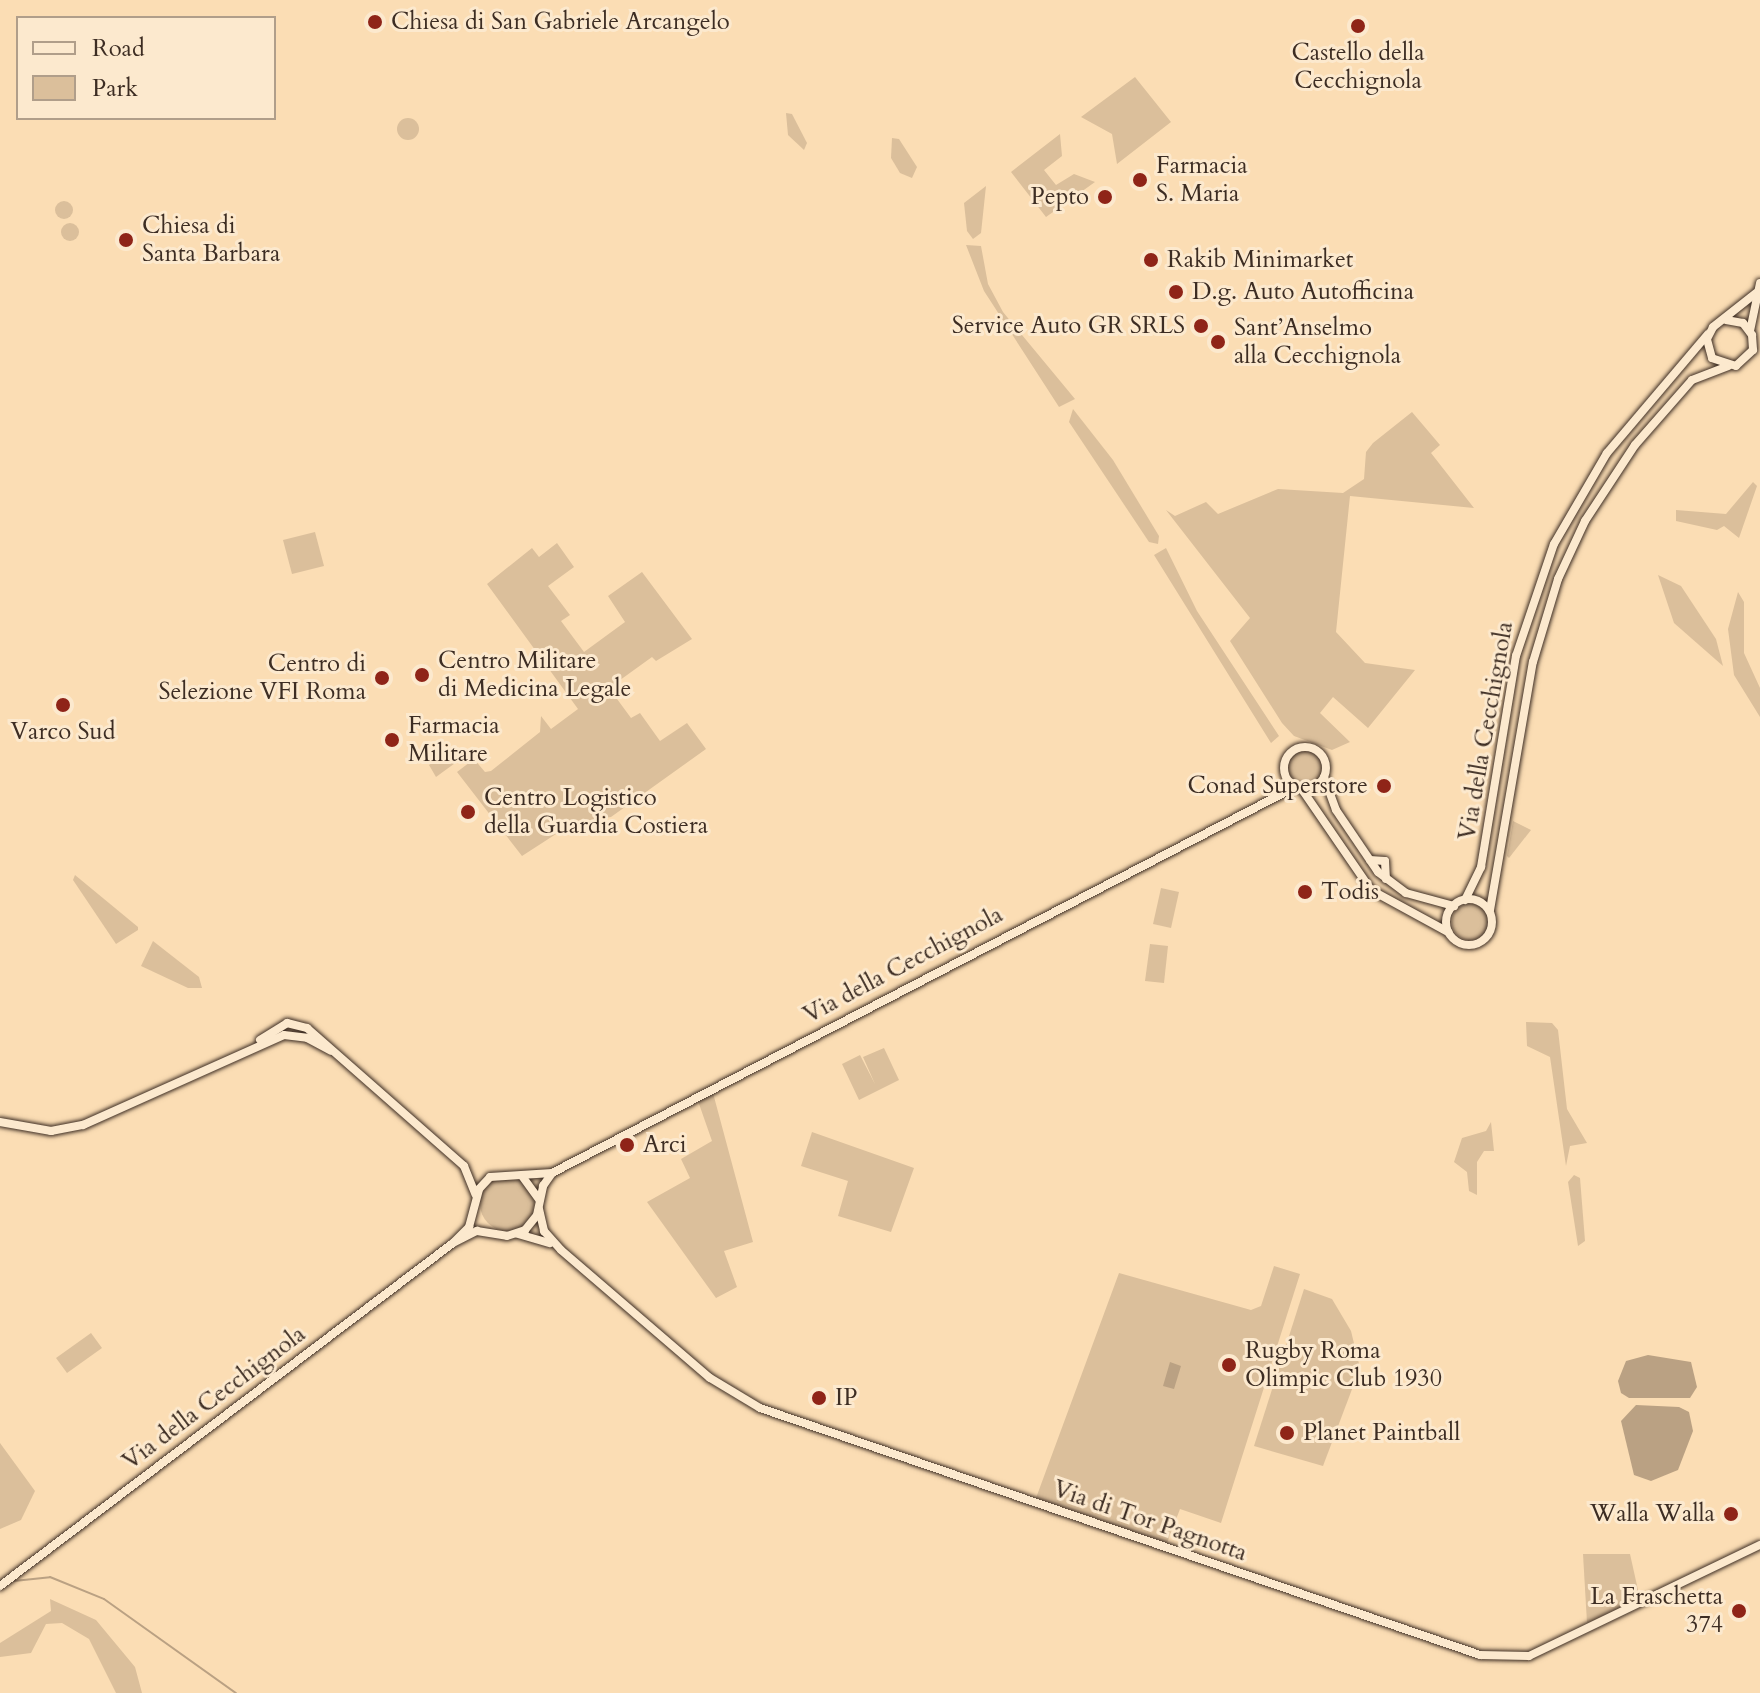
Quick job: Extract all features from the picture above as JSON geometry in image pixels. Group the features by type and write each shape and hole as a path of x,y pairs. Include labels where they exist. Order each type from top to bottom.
{"street":[{"path":"1756,293 1708,334 1712,358 1728,366 1749,357 1754,343 1750,331 1760,283"},
{"path":"1726,320 1750,331"},
{"name":"Via della Cecchignola","path":"1465,900 1481,867 1519,645 1550,552 1607,453 1708,334"},
{"name":"Via della Cecchignola","path":"1490,910 1533,662 1558,579 1590,512 1635,445 1692,380 1728,366"},
{"path":"1274,794 1284,775 1286,756 1304,748 1325,758 1324,777 1343,821 1354,826 1355,840 1391,884 1435,905 1454,906 1465,900 1476,900 1490,910 1491,929 1480,942 1461,943 1448,932 1371,890 1325,827 1317,811 1284,775"},
{"path":"1298,787 1324,777"},
{"name":"Via della Cecchignola","path":"494,1175 552,1173 1274,794 1298,787"},
{"path":"1448,932 1446,921 1454,906"},
{"path":"0,1122 51,1131 83,1125 246,1050 279,1026 294,1023 309,1029 464,1166 494,1175 476,1195 464,1166"},
{"path":"518,1234 530,1226 552,1173"},
{"path":"522,1175 539,1204"},
{"name":"Via della Cecchignola","path":"453,1243 469,1227 476,1195"},
{"name":"Via di Tor Pagnotta","path":"539,1204 544,1231 561,1250 710,1378 765,1410 1491,1657 1529,1656 1760,1545"},
{"path":"475,1208 483,1225 494,1233"},
{"name":"Via della Cecchignola","path":"0,1586 453,1243 472,1232 518,1234"},
{"name":"Via di Tor Pagnotta","path":"518,1234 539,1236 561,1250"}],"green space":[{"path":"1135,77 1171,122 1117,164 1112,134 1081,117"},
{"path":"786,113 792,114 807,143 804,150 788,135"},
{"path":"408,118 416,121 419,129 416,137 408,140 400,137 397,129 400,121"},
{"path":"1060,134 1062,156 1044,170 1056,185 1074,174 1095,182 1046,217 1011,172"},
{"path":"892,138 899,139 917,167 912,178 900,173 891,158"},
{"path":"986,186 981,233 973,239 967,231 964,203"},
{"path":"60,201 68,201 73,210 71,217 60,219 55,214 55,206"},
{"path":"66,223 74,223 79,232 77,239 66,241 61,236 61,228"},
{"path":"966,245 981,246 988,284 1003,312 1075,399 1059,407 984,291"},
{"path":"1073,409 1113,460 1159,536 1158,544 1149,542 1069,422"},
{"path":"1412,412 1440,445 1431,453 1474,508 1350,496 1336,632 1365,663 1415,670 1368,728 1333,697 1320,713 1350,742 1332,750 1294,736 1282,723 1230,641 1250,618 1166,510 1175,516 1206,502 1218,514 1278,489 1343,493 1364,479 1366,452 1373,443"},
{"path":"1753,482 1757,486 1739,538 1724,526 1717,530 1676,521 1676,510 1726,514"},
{"path":"315,532 324,566 292,574 283,540"},
{"path":"557,543 574,567 548,586 570,615 561,621 584,652 625,622 608,596 642,572 692,639 656,661 652,657 609,688 631,718 640,713 660,741 687,723 706,749 611,817 573,823 522,856 457,772 474,759 485,772 491,771 540,732 541,716 551,729 578,709 487,584 532,548 539,557"},
{"path":"1166,548 1197,611 1279,736 1271,743 1154,555"},
{"path":"1658,575 1681,586 1716,639 1723,666 1674,623"},
{"path":"1738,592 1744,602 1744,653 1760,688 1760,717 1734,675 1728,629"},
{"path":"454,747 462,758 436,777 429,765"},
{"path":"1305,750 1317,755 1322,767 1317,779 1305,784 1293,779 1288,767 1293,755"},
{"path":"1513,821 1531,830 1509,858 1507,856"},
{"path":"75,875 138,930 116,944 73,880"},
{"path":"1161,888 1179,892 1171,928 1153,924"},
{"path":"1470,904 1483,909 1488,922 1483,935 1470,940 1457,935 1452,922 1457,909"},
{"path":"153,941 199,977 202,988 188,988 141,966"},
{"path":"1150,944 1168,946 1164,983 1145,981"},
{"path":"1526,1022 1552,1023 1558,1030 1567,1109 1587,1143 1570,1146 1566,1166 1550,1057 1527,1046"},
{"path":"884,1048 899,1080 859,1100 842,1064 860,1055 875,1084 863,1057"},
{"path":"713,1093 753,1242 724,1251 737,1287 716,1298 647,1202 690,1178 681,1159 712,1141 698,1101"},
{"path":"1491,1122 1494,1151 1484,1151 1477,1162 1477,1195 1469,1191 1467,1172 1454,1162 1462,1138 1486,1131"},
{"path":"812,1132 914,1168 891,1232 838,1216 848,1181 801,1166"},
{"path":"1574,1175 1580,1178 1585,1241 1578,1246 1568,1182"},
{"path":"507,1177 526,1185 534,1204 526,1223 507,1231 488,1223 480,1204 488,1185"},
{"path":"1274,1266 1300,1274 1221,1523 1180,1509 1167,1543 1036,1498 1119,1273 1251,1310 1261,1306"},
{"path":"1304,1289 1332,1299 1351,1331 1360,1368 1323,1466 1254,1446"},
{"path":"91,1333 102,1348 67,1373 56,1358"},
{"path":"0,1443 35,1491 21,1520 0,1529"},
{"path":"1583,1554 1630,1554 1640,1599 1587,1623"},
{"path":"50,1599 96,1620 135,1667 142,1693 116,1693 89,1639 62,1623 46,1624 31,1653 0,1657 0,1643 51,1611"}],"shaded area":[{"path":"1648,1355 1691,1362 1697,1387 1690,1398 1629,1398 1621,1393 1618,1381 1626,1361"},
{"path":"1170,1362 1181,1366 1174,1389 1163,1386"},
{"path":"1636,1405 1679,1407 1689,1412 1693,1431 1678,1470 1651,1481 1634,1475 1621,1421"}],"waterway":[{"path":"14,1581 50,1577 104,1599 236,1693"}],"place":[{"name":"Chiesa di San Gabriele Arcangelo","path":"375,22"},
{"name":"Castello della Cecchignola","path":"1358,26"},
{"name":"Farmacia S. Maria","path":"1140,180"},
{"name":"Pepto","path":"1105,197"},
{"name":"Chiesa di Santa Barbara","path":"126,240"},
{"name":"Rakib Minimarket","path":"1151,260"},
{"name":"D.g. Auto Autofficina","path":"1176,292"},
{"name":"Service Auto GR SRLS","path":"1201,326"},
{"name":"Sant’Anselmo alla Cecchignola","path":"1218,342"},
{"name":"Centro Militare di Medicina Legale","path":"422,675"},
{"name":"Centro di Selezione VFI Roma","path":"382,678"},
{"name":"Varco Sud","path":"63,705"},
{"name":"Farmacia Militare","path":"392,740"},
{"name":"Conad Superstore","path":"1384,786"},
{"name":"Centro Logistico della Guardia Costiera","path":"468,812"},
{"name":"Todis","path":"1305,892"},
{"name":"Arci","path":"627,1145"},
{"name":"Rugby Roma Olimpic Club 1930","path":"1229,1365"},
{"name":"IP","path":"819,1398"},
{"name":"Planet Paintball","path":"1287,1433"},
{"name":"Walla Walla","path":"1731,1514"},
{"name":"La Fraschetta 374","path":"1739,1611"}]}
